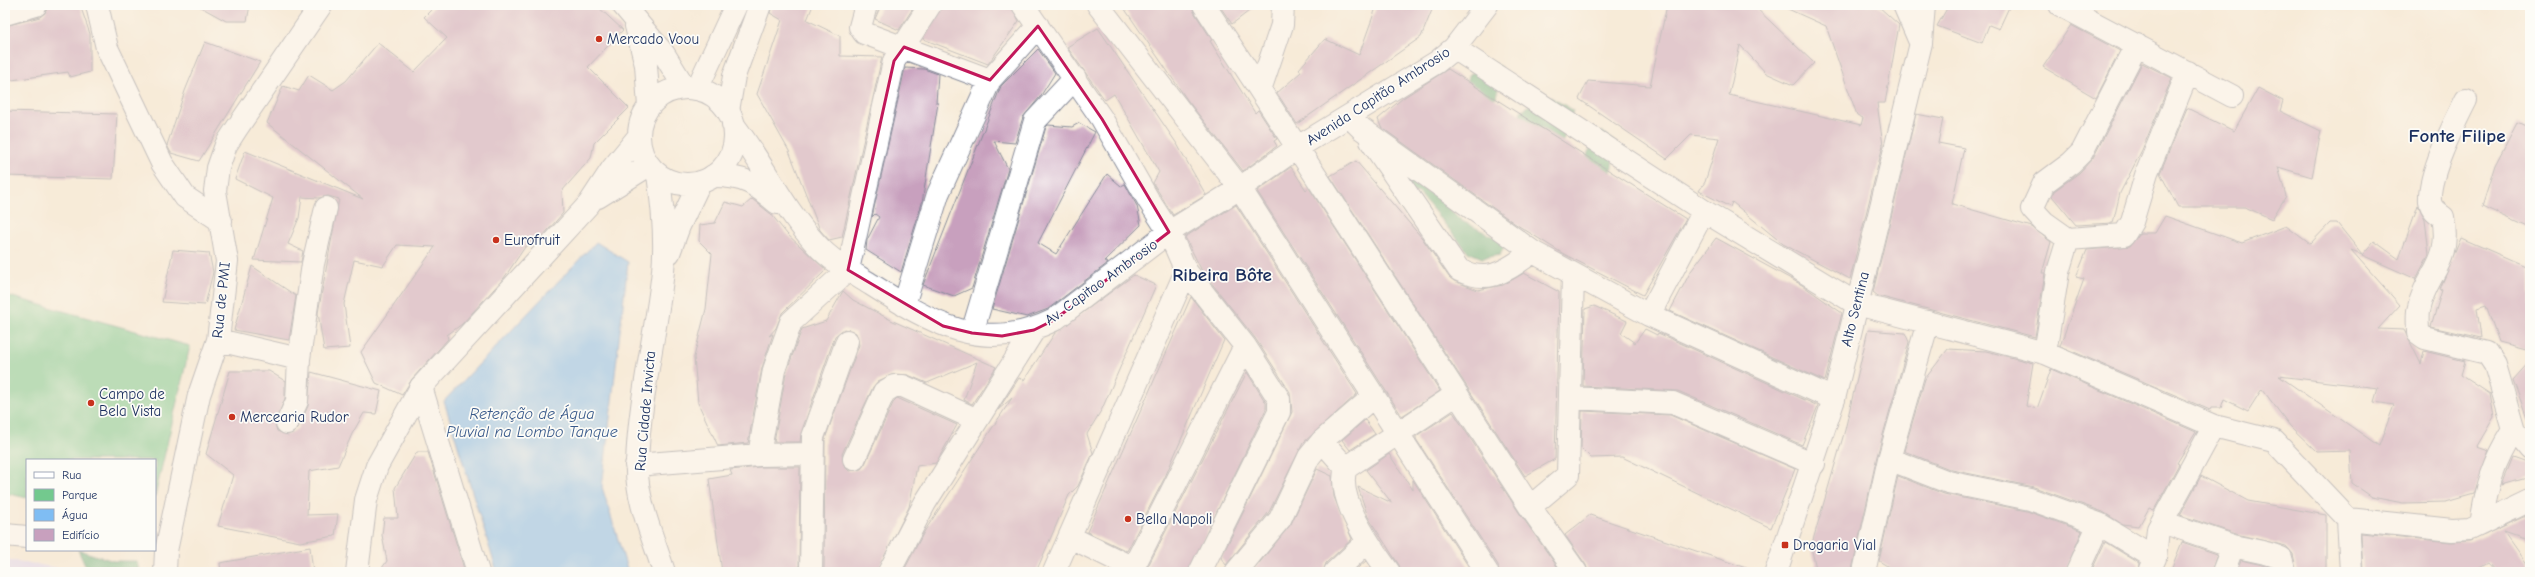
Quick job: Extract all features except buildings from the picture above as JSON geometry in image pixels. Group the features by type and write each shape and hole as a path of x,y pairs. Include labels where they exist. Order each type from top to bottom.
{"street":[{"path":"5,14 36,5"},
{"path":"97,5 107,48 162,163 185,197 221,221"},
{"name":"Rua de PMI","path":"161,558 199,395 218,340 227,261 215,191 218,168 226,145 321,5"},
{"path":"691,88 736,5"},
{"path":"731,118 714,97 691,88 672,90 659,97 649,107 642,120 639,136 642,152 653,170 678,183 707,179 724,166 732,154 735,139 731,118 734,76 760,5"},
{"path":"866,5 860,27 864,33 990,80"},
{"path":"759,455 774,370 791,322 848,270 894,61 930,5"},
{"path":"1023,5 1075,78 1169,232 1186,271 1245,346 1279,399 1279,412 1200,572"},
{"path":"1098,5 1240,188 1487,572"},
{"path":"1204,5 1298,147 1530,507 1576,572"},
{"path":"1260,90 1282,25 1283,5"},
{"name":"Avenida Capitão Ambrosio","path":"1298,147 1356,122 1437,62 1454,48 1487,5"},
{"path":"1904,5 1921,43"},
{"name":"Alto Sentina","path":"1777,572 1814,464 1834,399 1921,43 1924,5"},
{"path":"2060,5 2232,96"},
{"path":"629,13 691,88"},
{"path":"629,13 646,65 649,107"},
{"path":"904,305 938,194 990,80 1038,26"},
{"path":"2137,45 2082,152 2071,163 2044,183 2032,209 2044,222 2068,239 2124,235 2132,222 2147,172 2188,72"},
{"path":"1454,48 1704,211 1857,304 2045,353 2214,426 2274,441 2348,519 2351,572"},
{"path":"972,333 1035,121 1075,78"},
{"path":"2466,100 2444,142 2434,179 2430,201 2433,210 2443,217 2447,237 2445,250 2418,311 2418,332 2425,338 2487,353 2495,365 2514,430 2530,449"},
{"name":"Av. Capitao Ambrosio","path":"731,118 795,218 816,245 848,270 904,305 943,326 972,333 1002,336 1034,330 1054,320 1169,232 1240,188 1298,147"},
{"path":"1356,122 1533,252 1649,315 1834,399"},
{"path":"1356,122 1458,270 1474,277 1496,276 1533,252"},
{"path":"357,572 366,500 377,466 421,387 589,204 612,169 639,136"},
{"path":"589,204 618,183 653,170"},
{"name":"Rua Cidade Invicta","path":"653,170 664,223 663,271 648,364 636,465 640,494 664,572"},
{"name":"Av. Capitao Ambrosio","path":"707,179 732,176 754,184 795,218"},
{"name":"Rua Cidade Invicta","path":"663,271 679,226 707,179"},
{"path":"287,423 297,401 299,359 313,264 326,208"},
{"path":"1649,315 1704,211"},
{"path":"2045,353 2058,272 2068,239"},
{"path":"1054,572 1186,271"},
{"path":"1530,507 1568,475 1573,274"},
{"path":"1866,572 1889,459 1928,322"},
{"path":"889,572 925,503 1034,330"},
{"path":"218,340 299,359"},
{"path":"811,572 813,437 847,341"},
{"path":"1070,537 1132,570 1245,346"},
{"path":"854,459 884,392 894,386 903,386 977,420"},
{"path":"421,387 478,572"},
{"path":"1389,572 1367,542 1342,478 1346,468 1457,394"},
{"path":"1236,572 1280,519 1309,457 1322,441 1374,396"},
{"path":"1570,398 1673,403 1814,464"},
{"path":"1889,459 1948,482 2030,499 2099,524 2152,565 2158,529 2214,426"},
{"path":"2481,524 2486,491 2496,459 2514,430"},
{"path":"1322,441 1346,468"},
{"path":"636,465 759,455 812,454"},
{"path":"2348,519 2452,530 2470,529 2530,500"},
{"path":"2162,522 2233,546 2252,551 2268,552 2281,558 2285,572"},
{"path":"2077,572 2099,524"},
{"path":"5,535 26,537"},
{"path":"1335,572 1367,542"},
{"path":"2223,572 2233,546"}],"highlighted area":[{"path":"1038,26 1102,119 1169,232 1054,320 1034,330 1002,336 972,333 943,326 848,270 894,61 904,47 990,80"}],"shaded area":[{"path":"5,559 83,572 5,572"}],"green space":[{"path":"1491,62 1502,68 1497,96 1486,104 1464,92 1468,76"},
{"path":"1545,94 1573,110 1563,141 1532,144 1519,128 1521,111"},
{"path":"1602,131 1616,143 1611,172 1598,172 1585,164 1588,152"},
{"path":"1403,165 1420,187 1440,199 1462,221 1506,243 1500,255 1482,258 1468,252 1419,193 1402,190"},
{"name":"Campo de Bela Vista","path":"5,295 190,346 156,492 156,459 26,459 26,498 5,493"},
{"path":"78,551 114,561 137,561 139,572 88,572"}],"water":[{"name":"Retenção de Água Pluvial na Lombo Tanque","path":"596,242 628,262 602,487 628,572 497,572 444,401"}],"place":[{"name":"Mercado Voou","path":"599,39"},
{"name":"Eurofruit","path":"496,240"},
{"name":"Campo de Bela Vista","path":"91,403"},
{"name":"Mercearia Rudor","path":"232,417"},
{"name":"Bella Napoli","path":"1128,519"},
{"name":"Drogaria Vial","path":"1785,545"}],"district":[{"name":"Fonte Filipe","path":"2457,135"},
{"name":"Ribeira Bôte","path":"1222,274"}]}
